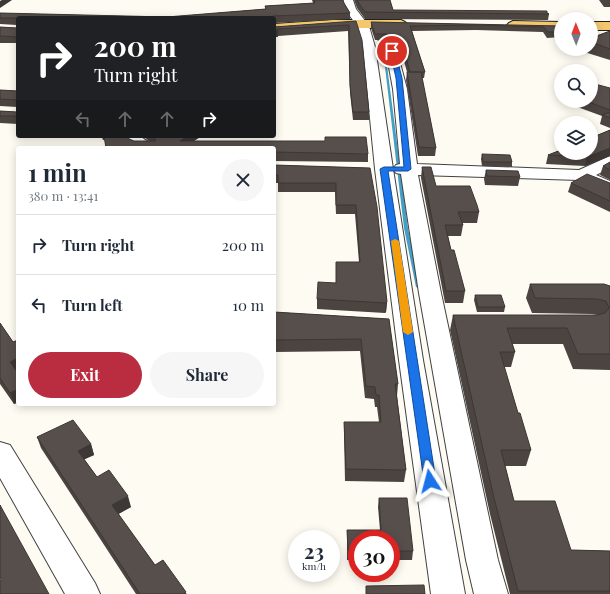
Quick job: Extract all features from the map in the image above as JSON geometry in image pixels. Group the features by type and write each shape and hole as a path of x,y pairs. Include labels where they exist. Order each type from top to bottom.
{"main road":[{"path":"276,28 361,23 414,24"},
{"path":"499,25 554,26"},
{"path":"598,26 610,26"}],"street":[{"path":"348,0 351,9 363,26 370,54 390,169 407,323 448,594"},
{"path":"392,51 399,78 390,169 434,320 482,560 491,594"},
{"path":"134,138 138,143 144,146"},
{"path":"582,175 610,161"},
{"path":"390,169 582,175 610,187"},
{"path":"434,320 458,321"},
{"path":"383,322 407,323"},
{"path":"0,453 83,594"}],"building":[{"path":"314,0 343,0 350,13 273,16 179,16 266,9 265,6 315,3"},
{"path":"357,0 390,0 393,10 547,11 549,14 365,12"},
{"path":"0,13 125,16 16,16 16,18 0,18"},
{"path":"356,21 362,40 369,112 353,112 350,85 349,25 277,29 278,30 276,30 276,27"},
{"path":"371,22 554,26 554,32 548,32 544,27 477,25 410,26 425,72 410,72 400,37 388,37 387,34 375,34"},
{"path":"0,27 16,28 16,37 0,36"},
{"path":"610,31 610,49 598,45 598,35"},
{"path":"407,72 421,72 436,148 419,147"},
{"path":"598,85 610,88 610,110 598,106"},
{"path":"0,90 16,91 16,100 0,99"},
{"path":"0,111 16,112 16,116 0,116"},
{"path":"610,112 610,118 602,115"},
{"path":"610,130 610,148 598,153 598,135"},
{"path":"325,137 366,137 368,154 276,152 276,146 106,146 104,138 129,138 134,141 155,141 156,140 154,138 185,138 180,141 325,141"},
{"path":"482,154 510,155 512,162 483,162"},
{"path":"610,162 610,170 603,166"},
{"path":"276,165 370,168 377,207 386,303 317,299 318,282 336,283 336,262 360,262 356,205 336,205 336,183 278,183 278,175 276,175"},
{"path":"422,167 431,167 436,186 470,186 477,205 479,212 458,212 463,225 445,225 451,250 454,250 465,291 446,291"},
{"path":"486,170 518,171 520,177 487,176"},
{"path":"587,174 610,183 610,201 571,183"},
{"path":"530,284 604,284 610,286 610,354 578,354 567,328 507,328 515,352 500,352 518,413 520,413 531,450 501,450 514,501 555,501 571,550 610,551 610,591 518,591 494,498 453,315 597,315 605,313 609,308 606,301 597,299 535,298"},
{"path":"475,295 501,295 505,307 478,307"},
{"path":"276,312 389,319 398,384 395,384 406,470 346,469 344,422 381,422 379,395 376,395 375,387 366,386 361,339 276,340"},
{"path":"0,323 13,342 16,341 16,359 10,362 16,370 16,390 10,393 0,378"},
{"path":"73,420 91,444 78,451 97,477 109,470 128,496 112,505 155,565 163,560 186,592 183,594 140,594 37,437"},
{"path":"379,498 407,498 413,551 400,551 400,530 381,530"},
{"path":"0,505 49,594 0,594"},
{"path":"424,585 425,594 366,594 366,586"}],"waterway":[{"path":"376,36 384,50 406,228 418,287"}],"slow traffic":[{"path":"395,241 408,332"}],"route":[{"path":"392,51 399,78 408,169 384,169 430,481"}]}
